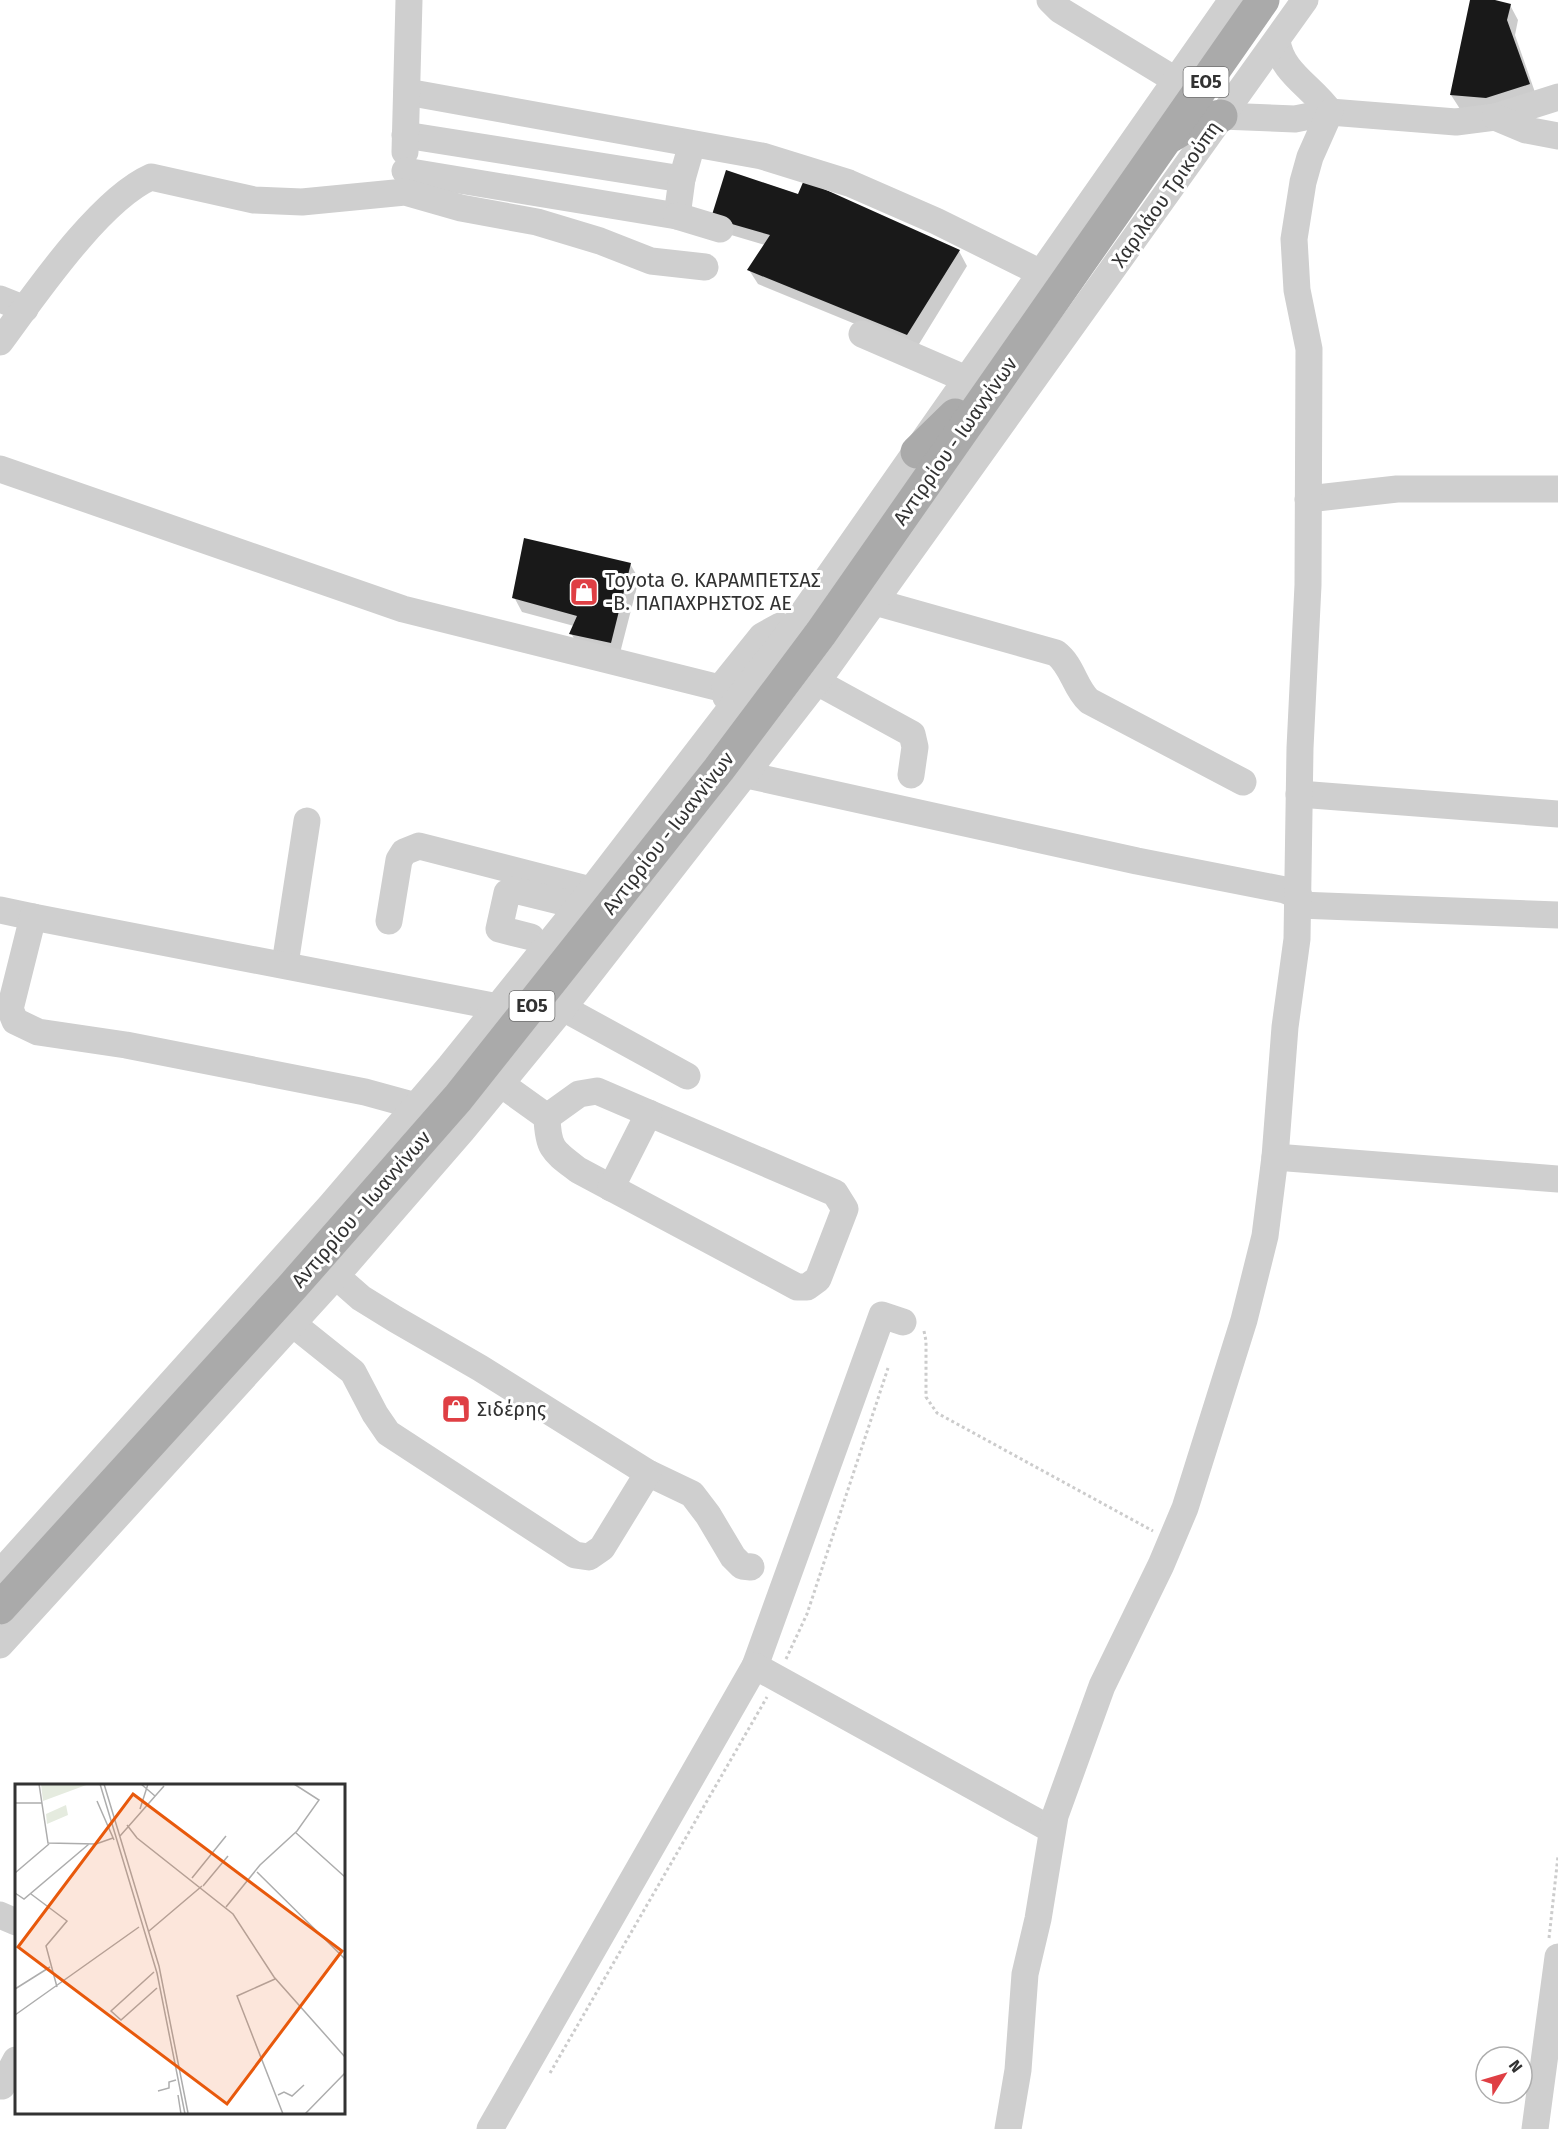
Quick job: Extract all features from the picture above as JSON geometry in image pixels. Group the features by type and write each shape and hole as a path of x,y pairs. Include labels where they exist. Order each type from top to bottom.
{"main road":[{"name":"Αντιρρίου - Ιωαννίνων","path":"0,1608 323,1252 502,1044 764,710 1263,0"},
{"path":"1165,141 1197,120 1221,116"},
{"path":"916,452 1011,361"}],"street":[{"path":"405,181 410,0"},
{"path":"1050,0 1060,10 1177,81"},
{"path":"0,1573 239,1309 416,1106 585,898 729,697 791,630 1232,0"},
{"name":"Χαριλάου Τρικούπη","path":"0,1646 336,1276 501,1084 563,1008 747,775 817,682 1305,0"},
{"path":"1277,40 1283,64 1320,98 1330,112"},
{"path":"407,92 762,156 849,183 936,220 1041,273"},
{"path":"1221,116 1296,119 1330,112 1434,122 1495,117 1558,96"},
{"path":"1008,2129 1018,2070 1025,1974 1043,1895 1052,1830 1102,1686 1172,1540 1218,1408 1244,1320 1265,1236 1275,1157 1285,1027 1297,939 1299,900 1299,794 1308,585 1309,350 1297,290 1294,239 1303,182 1310,157 1330,112"},
{"path":"1495,117 1526,130 1558,136"},
{"path":"405,135 682,179"},
{"path":"676,216 682,179 692,144"},
{"path":"0,342 12,304 57,265 112,205 141,181 151,177 254,200 302,202 405,181 676,216 720,229"},
{"path":"405,181 461,208 537,222 600,241 651,261 705,267"},
{"path":"862,334 966,379"},
{"path":"0,470 403,609 729,697"},
{"path":"1308,499 1397,489 1558,489"},
{"path":"875,602 1056,653 1066,661 1079,689 1089,701 1243,782"},
{"path":"817,682 912,734 915,747 911,775"},
{"path":"747,775 1137,861 1285,890 1299,900 1558,915"},
{"path":"1299,794 1558,814"},
{"path":"285,964 307,821"},
{"path":"389,921 399,860 404,852 419,846 585,898"},
{"path":"531,937 498,929 507,893 514,890 585,898"},
{"path":"0,910 498,1007"},
{"path":"33,917 10,1009 15,1021 23,1026 38,1032 126,1045 365,1092 416,1106"},
{"path":"563,1008 687,1076"},
{"path":"501,1084 547,1117"},
{"path":"588,1090 597,1091 835,1193 845,1209 818,1279 807,1287 797,1287 578,1170 553,1151 548,1141 547,1117 588,1090"},
{"path":"611,1188 649,1113"},
{"path":"1275,1157 1558,1179"},
{"path":"336,1276 360,1298 480,1368 648,1473 692,1494 733,1557 742,1566 751,1567"},
{"path":"490,2129 755,1666 882,1315 903,1322"},
{"path":"293,1324 353,1372 375,1414 388,1433 575,1555 589,1557 602,1548 648,1473"},
{"path":"755,1666 1052,1830"},
{"path":"0,1915 15,1922"},
{"path":"1535,2129 1558,1957"},
{"path":"6,2088 15,2063"}],"path":[{"path":"903,1322 922,1327 927,1341 926,1397 937,1413 1172,1540"}],"building":[{"path":"1470,0 1495,0 1511,4 1507,20 1530,84 1486,98 1450,95"},
{"path":"726,170 798,194 804,180 960,250 907,335 747,270 770,235 711,218"},
{"path":"524,538 631,563 611,643 569,634 577,616 512,598"}],"place":[{"name":"Toyota Θ. ΚΑΡΑΜΠΕΤΣΑΣ -Β. ΠΑΠΑΧΡΗΣΤΟΣ ΑΕ","path":"584,592"},
{"name":"Σιδέρης","path":"456,1409"}]}
